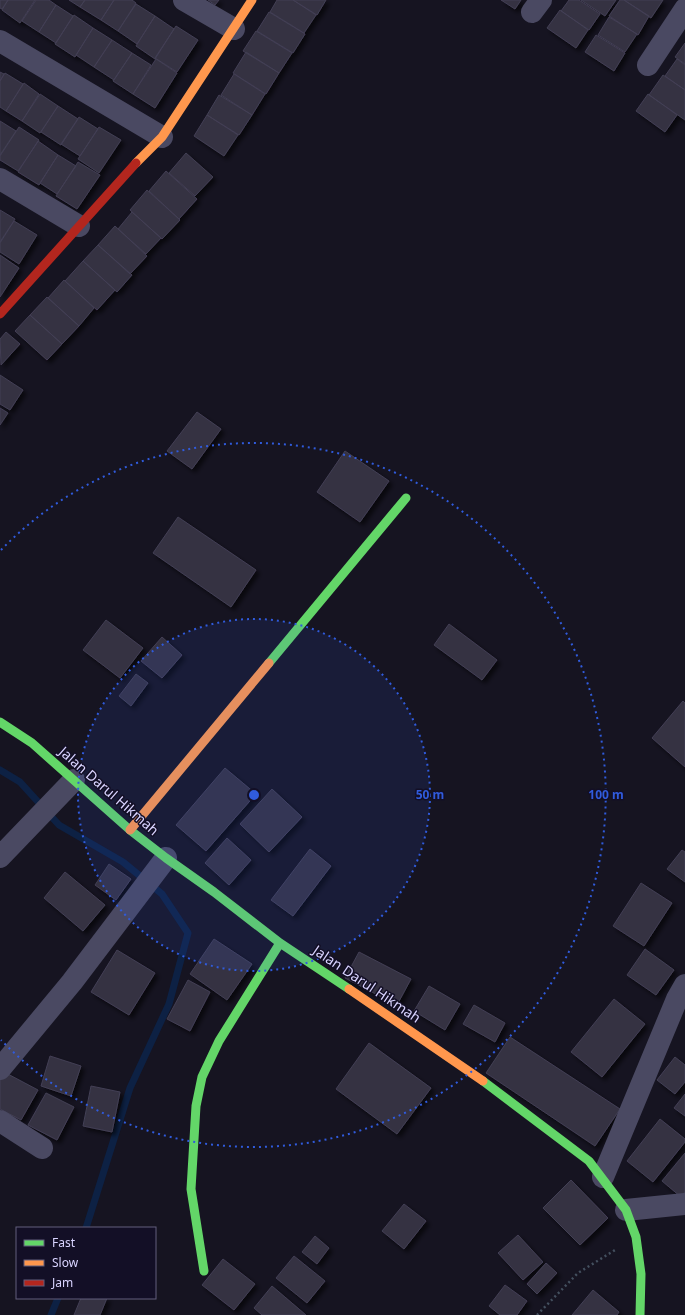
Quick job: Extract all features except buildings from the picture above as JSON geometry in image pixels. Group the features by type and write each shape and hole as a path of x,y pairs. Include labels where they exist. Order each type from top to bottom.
{"street":[{"path":"184,0 234,29"},
{"path":"0,314 118,181 162,137 252,0"},
{"path":"648,65 685,8"},
{"path":"0,41 162,137"},
{"path":"0,179 79,226"},
{"path":"130,830 406,498"},
{"name":"Jalan Darul Hikmah","path":"0,722 32,743 130,830 159,866 214,892 280,943 471,1072 589,1161 603,1177 626,1210 636,1237 641,1274 640,1315"},
{"path":"0,856 40,817 74,780"},
{"path":"0,1069 72,982 159,866"},
{"path":"204,1271 191,1189 196,1106 202,1077 219,1040 280,943"},
{"path":"603,1177 677,999 685,985"},
{"path":"0,1121 42,1148"},
{"path":"626,1210 685,1204"}],"path":[{"path":"537,1315 578,1273 636,1237"}],"waterway":[{"path":"0,770 20,782 59,825 123,862 162,894 188,933 169,1004 130,1088 86,1227"},
{"path":"51,1315 58,1299"}],"traffic: fast":[{"path":"269,663 406,498"},
{"path":"0,722 32,743 130,830 166,858 214,892 280,943 349,989"},
{"path":"204,1271 191,1189 196,1106 202,1077 219,1041 280,943"},
{"path":"483,1081 589,1161 626,1210 636,1237 641,1274 640,1315"}],"traffic: slow":[{"path":"136,163 162,137 252,0"},
{"path":"130,830 269,663"},
{"path":"349,989 483,1081"}],"traffic: jam":[{"path":"0,314 136,163"}]}
